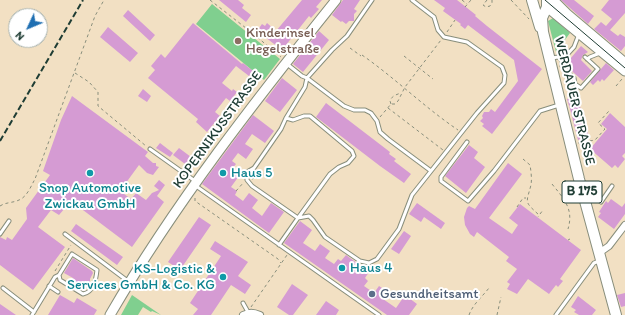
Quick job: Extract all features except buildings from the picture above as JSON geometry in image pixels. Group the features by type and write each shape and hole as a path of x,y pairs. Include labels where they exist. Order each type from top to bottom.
{"main road":[{"name":"WERDAUER STRASSE","path":"532,0 543,32 570,145 616,315"},
{"name":"WERDAUER STRASSE","path":"543,32 542,18 546,2"}],"street":[{"name":"KOPERNIKUSSTRASSE","path":"110,315 157,237 195,184 285,62 336,0"},
{"path":"546,2 602,52 624,74"},
{"path":"546,2 567,14 625,63"},
{"path":"600,257 625,225"},
{"path":"245,314 260,315"}],"lane":[{"path":"372,0 347,36 332,50 307,78 305,87 281,129 254,168 248,172 247,180 252,186 298,218 309,216 325,237 360,261 369,263 377,259 399,229 412,195 504,82 505,75 502,67 467,42 444,37 438,30 434,17 412,0"},
{"path":"579,32 579,37 574,47 562,60 562,66 574,78 576,84 581,88 598,69 586,58 602,52"},
{"path":"574,47 577,50"},
{"path":"549,58 558,57 562,60"},
{"path":"285,62 344,106 354,110 365,110 371,113 377,121 380,132 431,171"},
{"path":"467,142 441,177 441,181 468,200 494,171 540,111 560,104"},
{"path":"279,245 330,174 339,167 348,164 354,156 352,151 310,116 304,116 293,120 286,118"},
{"path":"150,149 195,184 279,245 379,315"},
{"path":"601,202 612,186"},
{"path":"0,234 9,221"},
{"path":"65,234 129,282"},
{"path":"3,288 33,313 49,286 55,277 59,275 72,254 97,270 95,283 87,293 83,294 60,280 59,275"},
{"path":"556,315 600,257"},
{"path":"49,286 58,292"},
{"path":"243,304 245,314"}],"path":[{"path":"0,206 19,200 26,195 35,179 95,16 104,0"},
{"path":"210,0 252,32 285,62"},
{"path":"462,0 467,4"},
{"path":"466,7 471,0"},
{"path":"487,0 483,5 486,7 490,6 492,0"},
{"path":"511,0 529,19"},
{"path":"391,104 395,104 398,101 405,87 444,37 455,20"},
{"path":"350,48 405,87 432,111 462,133"},
{"path":"404,56 433,79"},
{"path":"74,73 89,82 98,92 98,106 150,149"},
{"path":"616,86 624,74"},
{"path":"377,121 391,104 390,101 392,98 401,93"},
{"path":"388,108 446,152"},
{"path":"570,145 595,140 605,129 598,123 609,111"},
{"path":"524,159 530,165 531,184 526,198 528,205 538,216 542,210"},
{"path":"195,184 195,201 282,263"},
{"path":"552,184 568,206 571,214 568,229"},
{"path":"517,207 523,198 526,198"},
{"path":"55,277 53,274 73,241"},
{"path":"245,314 289,252"},
{"path":"469,315 480,297 489,288"},
{"path":"497,315 501,297"}],"green space":[{"name":"Kinderinsel Hegelstraße","path":"212,4 280,59 264,80 196,24"},
{"path":"553,18 570,33 556,52 548,21"},
{"path":"132,295 161,315 152,311 151,312 143,307 138,315 121,315"}],"tram line":[{"path":"545,0 625,68"}],"railway":[{"path":"0,141 83,0"}],"place":[{"name":"Kinderinsel Hegelstraße","path":"238,41"},
{"name":"Snop Automotive Zwickau GmbH","path":"90,173"},
{"name":"Haus 5","path":"223,173"},
{"name":"Haus 4","path":"342,268"},
{"name":"KS-Logistic & Services GmbH & Co. KG","path":"223,277"},
{"name":"Gesundheitsamt","path":"372,294"}]}
